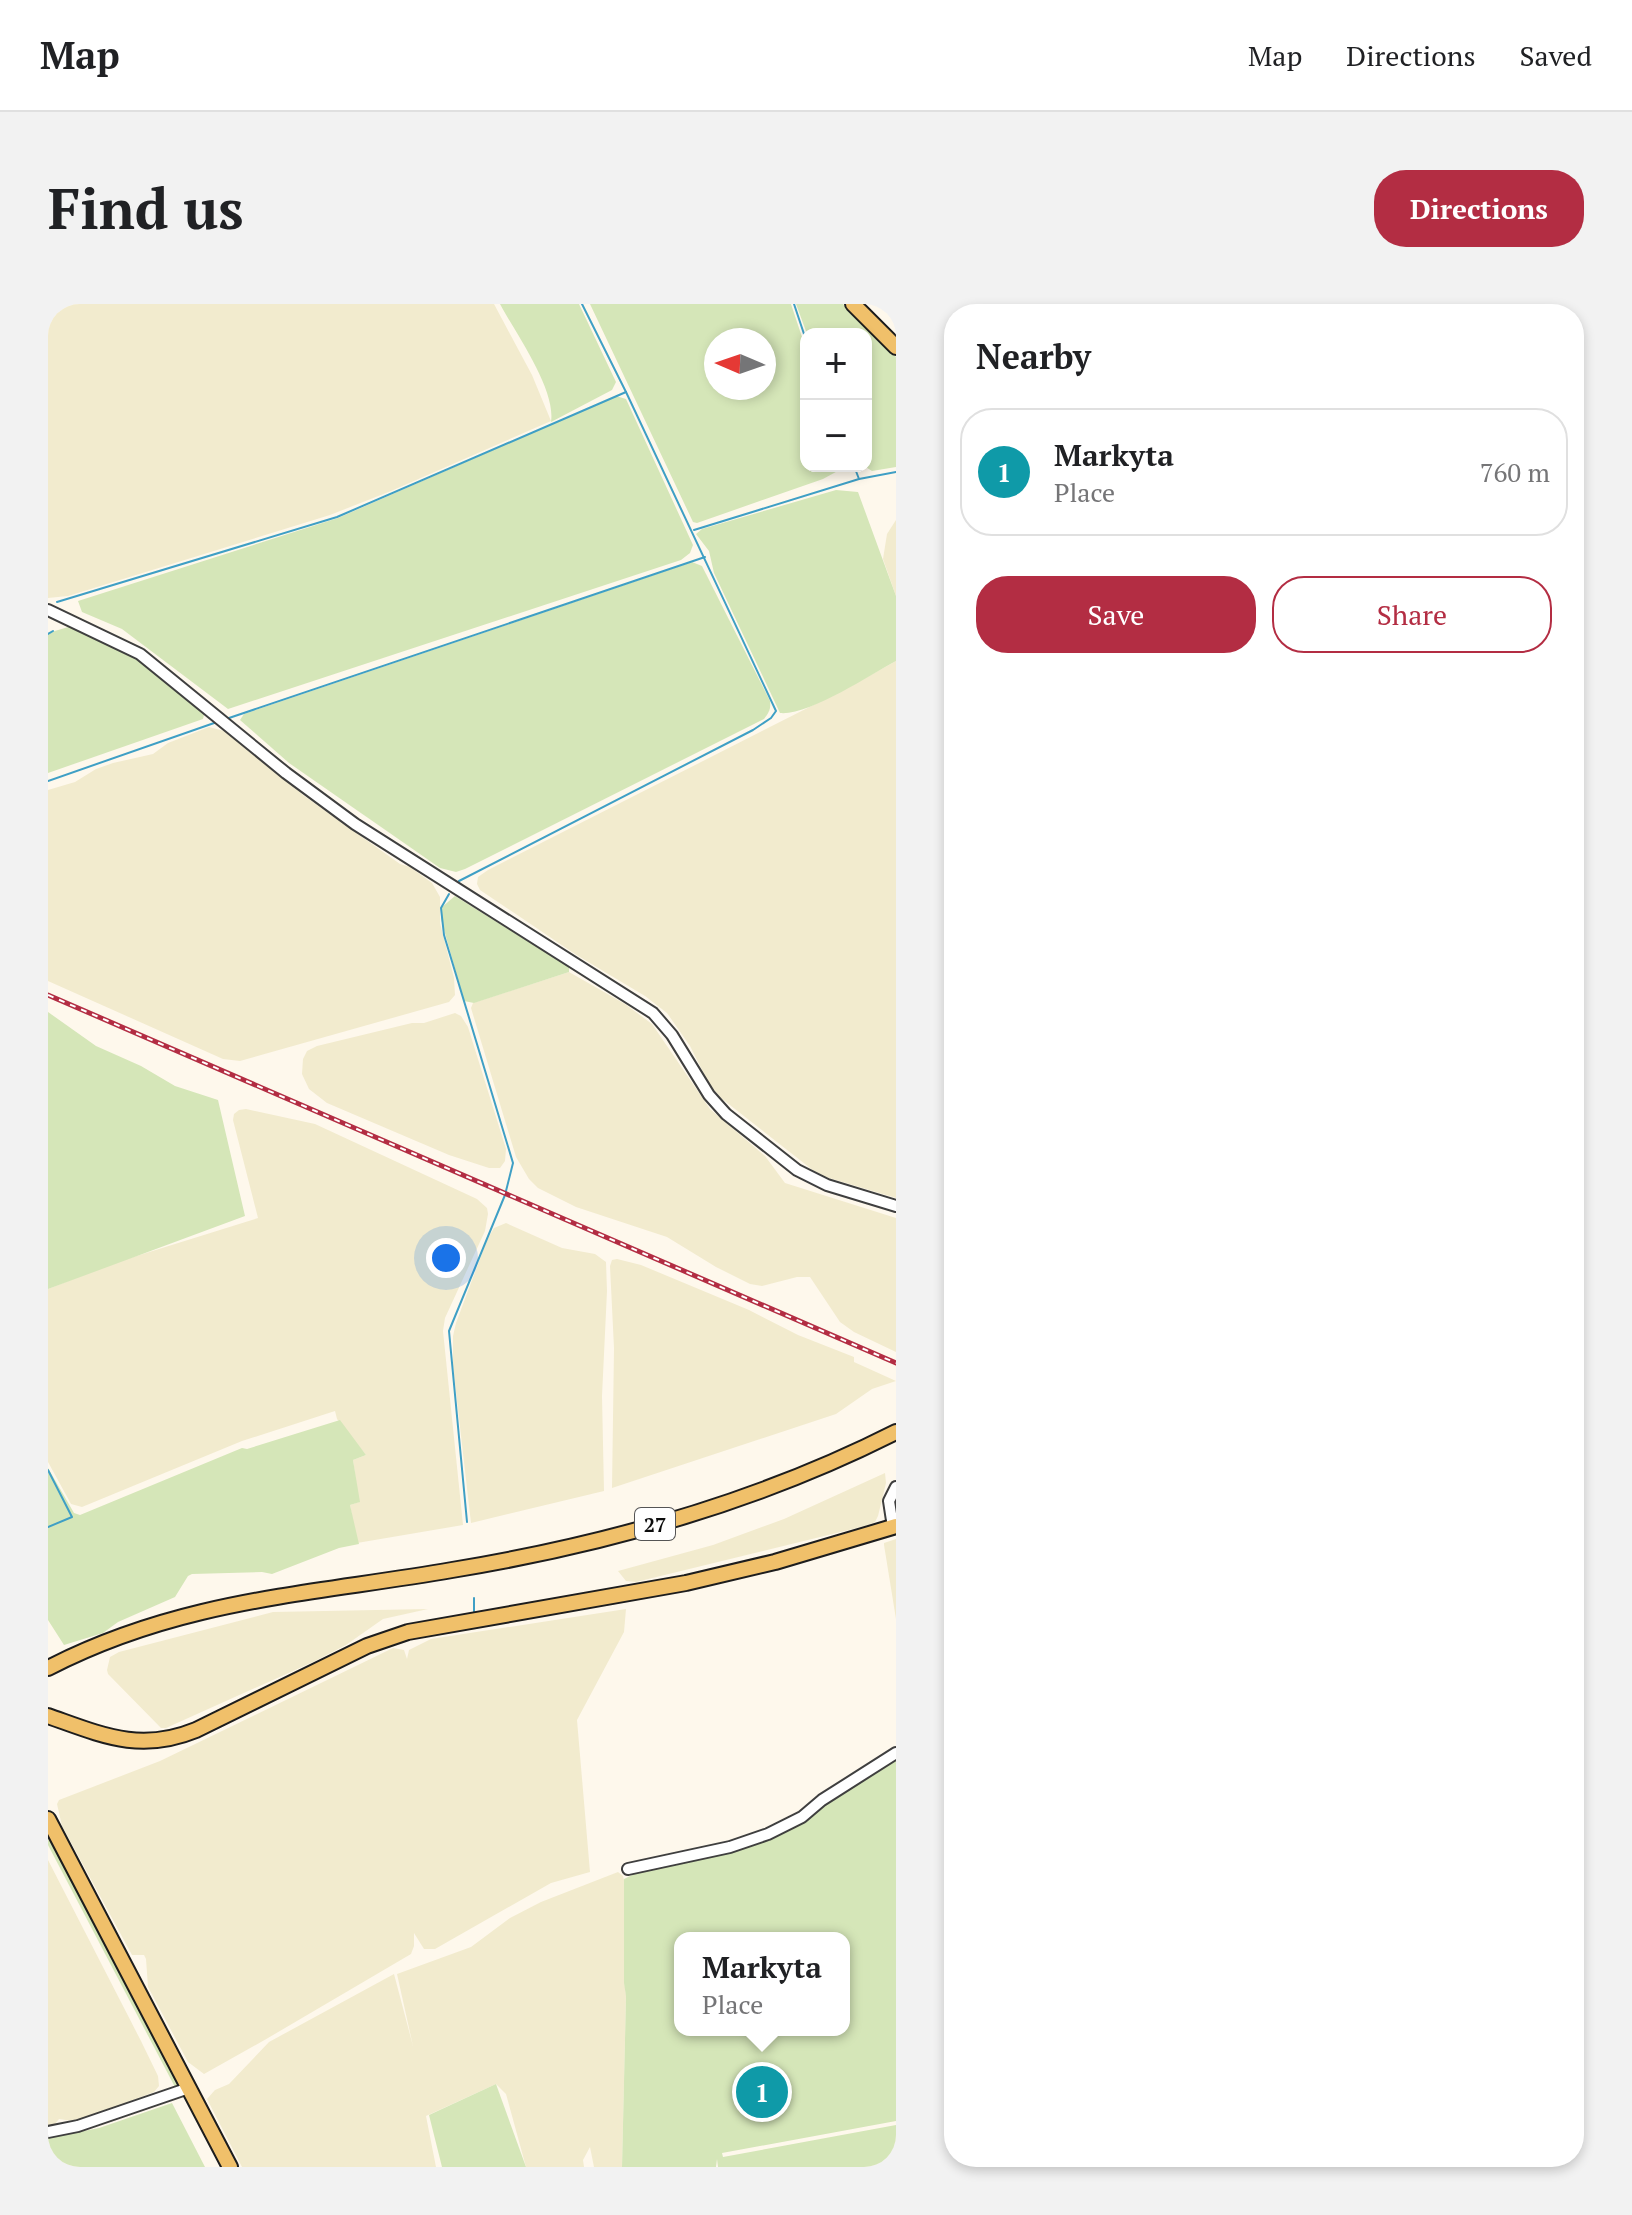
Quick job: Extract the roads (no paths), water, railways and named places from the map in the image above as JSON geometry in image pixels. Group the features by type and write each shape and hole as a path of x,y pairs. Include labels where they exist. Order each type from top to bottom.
{"main road":[{"path":"853,304 896,347"},
{"name":"27","path":"48,1668 136,1630 212,1608 496,1562 636,1530 756,1491 896,1432"},
{"path":"48,1716 124,1741 172,1739 205,1726 367,1646 408,1632 686,1583 805,1554 895,1527"},
{"path":"48,1819 182,2090 230,2167"}],"street":[{"path":"48,610 140,654 286,773 355,824 653,1013 672,1035 717,1105 797,1170 827,1185 896,1206"},
{"path":"895,1527 889,1501 896,1487"},
{"path":"628,1869 730,1847 768,1834 802,1817 822,1800 896,1753"},
{"path":"48,2132 78,2126 182,2090"}],"waterway":[{"path":"57,602 337,517 626,392 582,304"},
{"path":"794,304 802,328"},
{"path":"459,881 753,730 776,711 626,392"},
{"path":"856,472 859,479"},
{"path":"694,530 859,479 896,472"},
{"path":"229,718 705,557"},
{"path":"48,634 53,631"},
{"path":"48,781 217,722"},
{"path":"449,894 441,908 444,935 513,1163 505,1195 449,1331 467,1522"},
{"path":"48,1470 72,1517 48,1527"},
{"path":"474,1598 474,1613"}],"railway":[{"path":"48,995 896,1363"}],"place":[{"name":"Markyta","path":"762,2092"}]}
